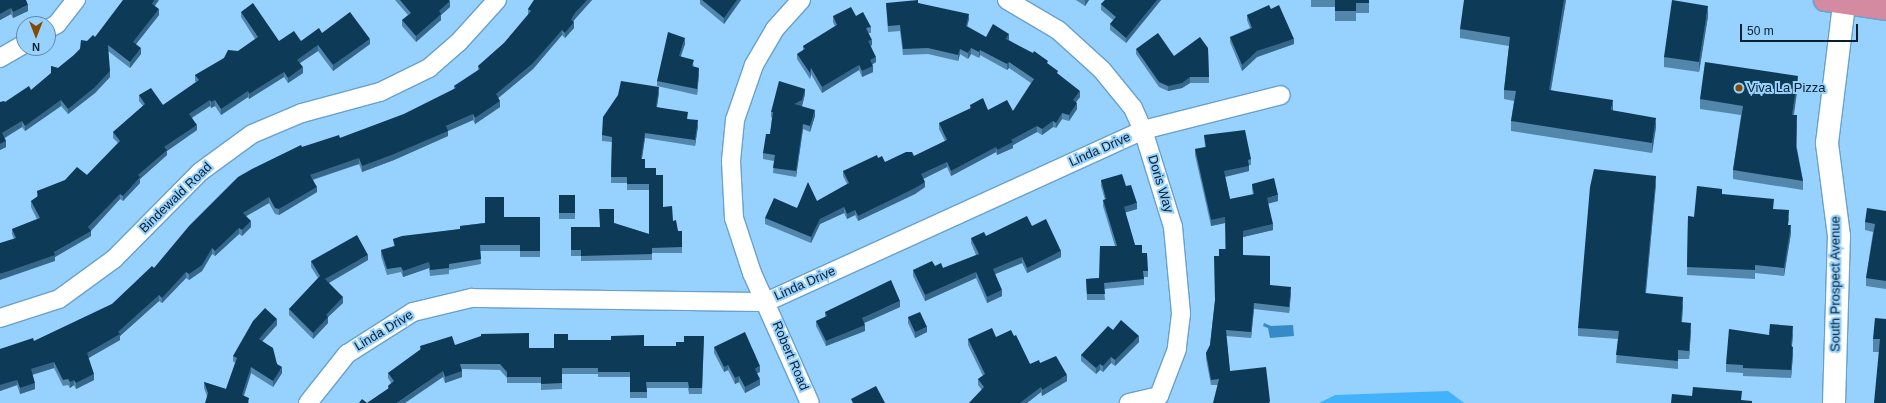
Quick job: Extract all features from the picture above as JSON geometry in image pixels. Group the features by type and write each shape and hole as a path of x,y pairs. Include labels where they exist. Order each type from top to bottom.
{"highway":[{"path":"1836,1 1886,9"}],"main road":[{"name":"South Prospect Avenue","path":"1834,403 1839,236 1827,143 1836,1"}],"street":[{"path":"56,25 76,0"},
{"name":"Robert Road","path":"801,0 775,29 754,65 735,120 731,161 734,218 752,273 810,403"},
{"name":"Doris Way","path":"1007,0 1058,30 1102,70 1133,108 1143,130 1173,227 1182,314 1177,349 1159,396 1129,403"},
{"name":"Bindewald Road","path":"0,318 59,299 102,268 114,259 200,172 252,134 302,113 380,92 428,68 458,43 493,1"},
{"path":"0,58 16,49"},
{"name":"Linda Drive","path":"308,403 347,354 413,312 471,298 766,302 1143,130 1281,95"}],"shaded area":[{"path":"1264,323 1271,326 1293,325 1294,336 1270,338 1268,328 1263,326"},
{"path":"1448,391 1464,403 1319,403 1335,395"}],"building":[{"path":"0,0 26,0 28,5 13,12 11,8 0,14"},
{"path":"123,0 155,0 152,4 159,9 133,42 141,48 130,62 108,45 110,71 95,87 68,109 61,100 25,126 22,121 2,133 6,141 0,144 0,102 5,102 29,86 31,90 51,73 51,66 58,68 74,55 80,49 81,40 87,41 93,35 95,37"},
{"path":"400,0 450,1 439,11 441,14 416,36 402,20 411,13"},
{"path":"534,0 587,0 575,13 571,20 574,22 565,33 562,30 533,63 496,94 500,101 475,118 473,114 446,126 448,131 394,154 362,166 359,158 310,175 317,187 279,209 275,208 269,197 243,213 251,221 242,230 239,228 215,251 212,248 202,265 189,274 186,272 162,298 159,295 118,332 120,334 87,353 94,374 76,383 74,380 70,382 68,379 63,380 54,362 31,369 35,383 20,388 17,380 0,385 0,349 33,338 34,341 112,304 152,266 154,268 189,226 238,177 301,145 302,147 339,135 340,138 404,114 456,88 454,86 480,69 478,66 504,43 531,11 528,9"},
{"path":"702,0 737,0 724,18"},
{"path":"918,0 918,3 969,14 966,26 986,37 993,24 1009,34 1006,39 1033,53 1034,51 1048,61 1047,63 1058,71 1057,73 1080,91 1073,100 1077,103 1069,115 1062,113 1056,123 1053,121 1042,129 1037,126 1011,140 1013,142 997,150 996,147 951,171 947,162 921,174 925,182 858,216 855,210 847,214 844,207 820,219 811,237 765,218 774,198 797,208 808,182 817,201 849,183 843,171 877,155 878,158 882,156 885,162 906,152 912,152 914,156 947,140 939,123 971,108 970,105 983,98 988,110 1007,100 1013,111 1034,79 1009,62 1007,64 980,50 979,52 971,48 968,53 960,49 958,55 928,48 903,49 900,25 888,26 886,3"},
{"path":"1105,0 1157,0 1126,38 1110,24 1116,17 1101,4"},
{"path":"1335,0 1369,0 1369,3 1356,3 1356,11 1335,11"},
{"path":"1464,0 1564,0 1549,90 1613,100 1611,110 1656,118 1652,143 1511,121 1516,91 1504,90 1510,37 1460,29"},
{"path":"1672,0 1708,6 1699,62 1664,57"},
{"path":"253,3 279,41 294,31 301,41 319,28 322,33 350,12 370,39 333,65 318,45 297,60 303,67 288,78 284,72 249,94 248,91 221,109 215,100 211,102 210,100 189,114 197,125 164,147 167,150 138,175 140,177 123,196 120,194 88,227 91,231 54,252 55,255 0,274 0,243 16,238 12,229 40,218 31,201 38,196 37,191 65,180 77,167 87,175 120,141 113,132 145,104 139,95 151,88 163,105 199,80 195,75 224,58 228,50 238,51 258,37 241,12"},
{"path":"1269,5 1271,9 1279,5 1294,39 1257,51 1242,65 1230,37 1252,28 1247,15"},
{"path":"851,7 856,16 863,12 871,27 866,28 872,40 868,41 876,57 870,60 873,66 862,71 859,65 822,87 811,68 810,73 797,54 805,49 803,46 837,25 833,16"},
{"path":"668,32 685,38 679,56 694,60 692,66 699,68 697,89 657,81"},
{"path":"1158,33 1174,56 1200,37 1208,48 1209,77 1190,77 1182,83 1168,86 1159,82 1136,49"},
{"path":"1705,62 1798,76 1792,115 1797,115 1796,146 1803,181 1733,170 1743,106 1700,99"},
{"path":"621,81 659,87 656,107 688,112 687,119 698,120 695,140 645,133 641,159 645,159 645,168 656,168 656,175 663,175 663,207 672,206 673,221 676,220 678,231 682,231 682,247 652,248 652,254 581,256 581,250 571,250 571,227 600,227 599,209 614,209 614,223 649,234 649,184 627,184 627,177 611,177 612,137 602,135 603,117 618,95"},
{"path":"779,81 805,89 802,100 794,104 815,110 810,126 803,124 796,171 773,168 775,155 763,153 766,134 770,134 773,112 771,112"},
{"path":"1245,130 1251,159 1248,160 1249,166 1224,171 1230,199 1254,194 1252,184 1274,178 1278,195 1267,198 1273,224 1243,231 1243,255 1270,256 1270,285 1291,287 1289,307 1254,303 1251,332 1226,330 1230,371 1266,367 1269,403 1213,403 1219,379 1211,380 1206,353 1210,345 1215,300 1214,256 1219,256 1219,249 1226,249 1225,217 1211,220 1195,149 1206,147 1204,135"},
{"path":"1594,169 1656,176 1645,293 1683,297 1681,322 1691,323 1689,351 1678,350 1678,361 1616,355 1619,331 1578,328 1590,187"},
{"path":"1122,174 1126,186 1131,185 1137,203 1124,207 1135,245 1142,245 1142,253 1147,253 1148,271 1143,271 1144,279 1104,283 1105,294 1087,294 1086,279 1099,278 1100,246 1117,246 1103,200 1106,199 1101,180"},
{"path":"1697,186 1722,189 1722,194 1774,199 1773,209 1789,210 1788,225 1791,225 1784,268 1755,265 1755,270 1687,267 1688,216 1694,217"},
{"path":"559,195 575,195 575,213 559,213"},
{"path":"485,197 504,197 504,217 540,217 540,251 520,251 520,245 480,245 481,259 449,264 449,268 430,270 429,262 403,271 401,267 387,269 381,250 395,246 393,239 402,236 460,229 460,226 485,223"},
{"path":"1867,208 1886,211 1886,281 1866,278 1875,224 1865,222"},
{"path":"1027,216 1032,226 1046,219 1061,251 1027,268 1022,257 993,269 1002,290 987,297 976,272 925,295 913,270 932,261 935,266 941,263 943,268 979,254 971,238 984,232 986,236"},
{"path":"357,235 368,255 325,279 343,297 326,315 328,317 313,333 289,309 320,276 311,261"},
{"path":"891,280 900,301 862,318 865,325 826,341 816,321 827,316 825,312"},
{"path":"265,308 277,319 259,339 273,348 277,364 282,367 273,381 251,367 242,395 249,398 248,403 205,403 208,393 204,382 226,389 237,358 233,356 253,321"},
{"path":"920,312 927,327 915,332 908,317"},
{"path":"1875,318 1886,319 1886,403 1874,403 1880,339 1873,339"},
{"path":"1121,320 1139,336 1115,360 1111,357 1103,366 1100,364 1096,368 1081,355 1108,326 1113,330"},
{"path":"1770,324 1793,326 1791,370 1743,368 1743,365 1726,364 1729,329 1769,335"},
{"path":"992,328 996,337 1011,330 1014,336 1016,335 1030,364 1039,360 1040,363 1056,356 1067,375 1042,390 1041,387 1020,403 969,403 984,387 978,379 985,374 968,339"},
{"path":"745,332 760,366 755,369 760,379 745,387 739,376 735,378 728,365 724,367 714,347"},
{"path":"529,333 529,348 554,348 554,334 568,334 568,340 611,340 611,336 644,335 644,346 676,346 676,342 684,342 684,336 704,336 702,388 689,388 688,382 646,382 647,392 630,392 630,372 598,372 598,368 562,368 562,383 541,384 541,377 507,377 507,372 500,364 460,364 462,371 445,377 443,371 397,403 367,403 389,388 388,386 394,381 388,373 421,349 420,346 452,336 455,345 481,336 481,334"},
{"path":"876,386 885,403 853,403 851,399"},
{"path":"1693,387 1742,391 1741,400 1752,401 1752,403 1671,403 1672,394 1692,396"},
{"path":"362,399 367,403 359,403"}],"place":[{"name":"Viva La Pizza","path":"1739,88"}]}
